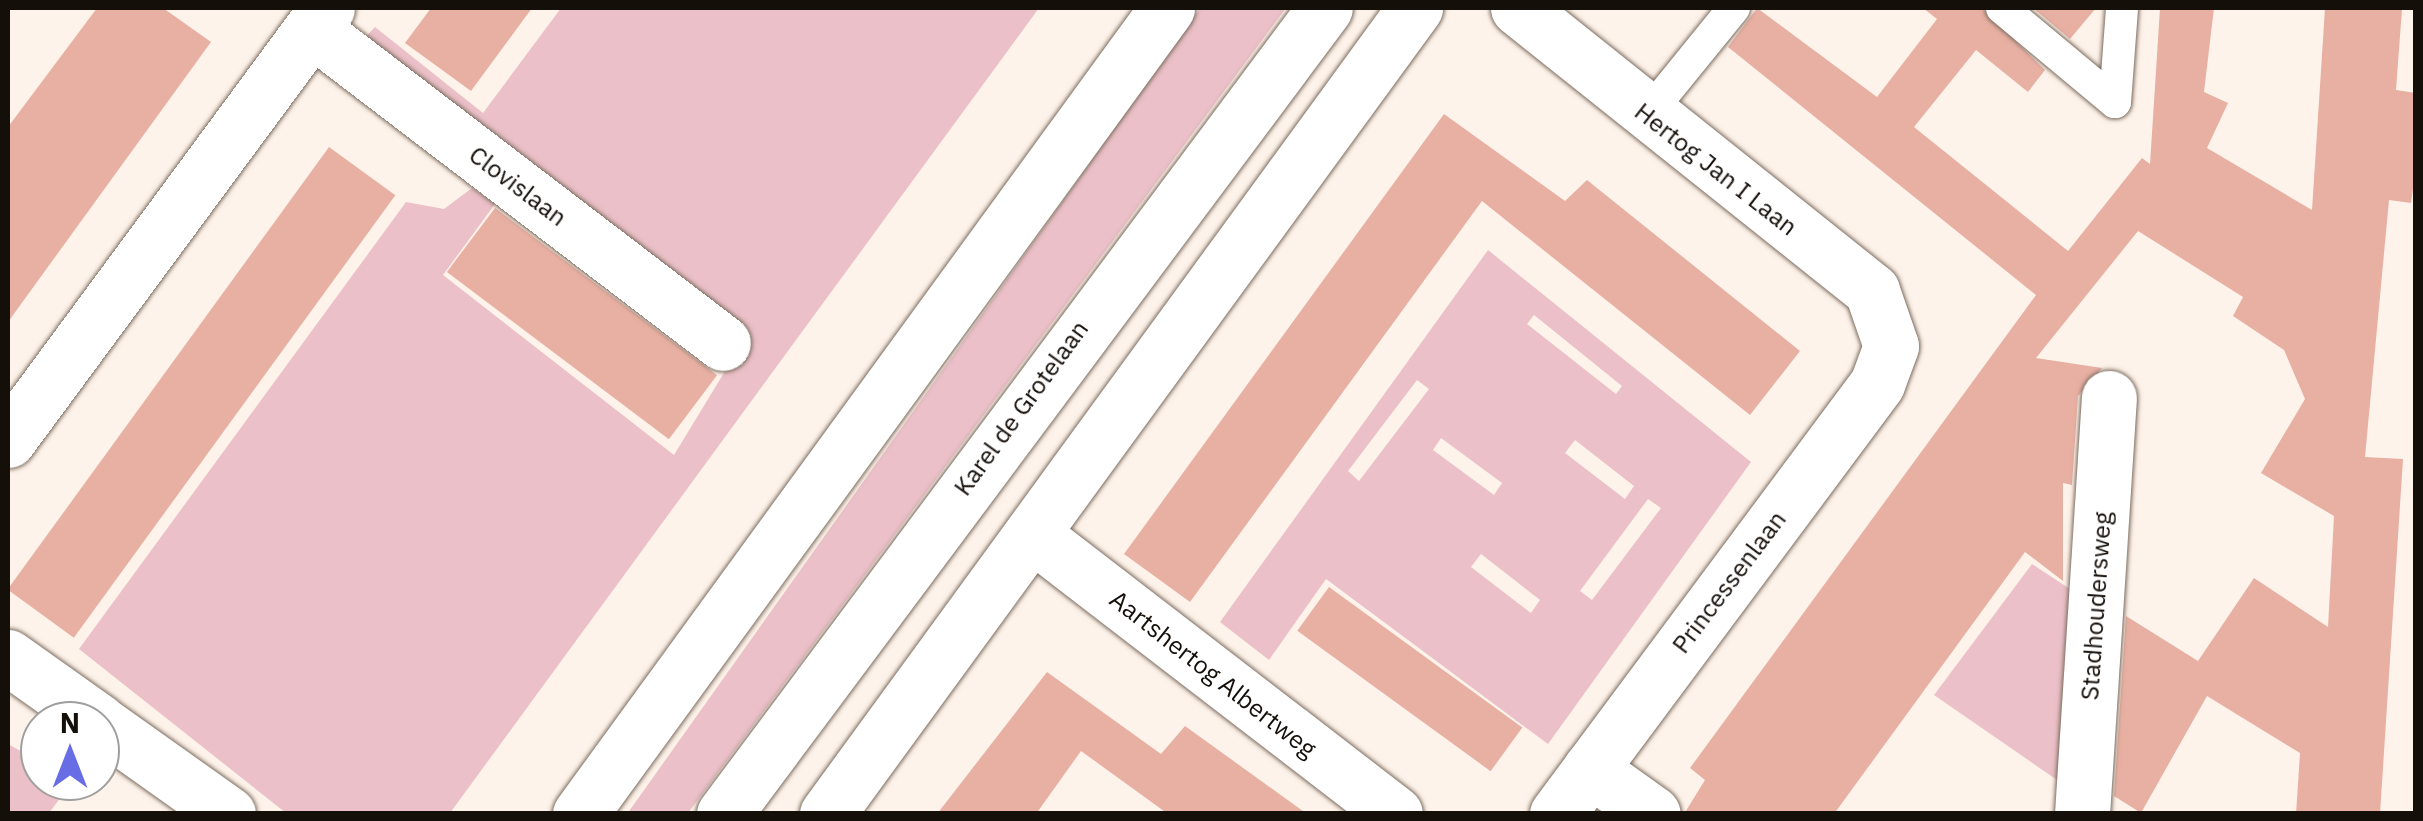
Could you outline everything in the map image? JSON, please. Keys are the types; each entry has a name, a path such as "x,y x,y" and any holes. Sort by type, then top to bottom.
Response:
{"street":[{"path":"580,814 1167,8"},
{"name":"Karel de Grotelaan","path":"724,814 1326,8"},
{"path":"827,814 1414,8"},
{"name":"Hertog Jan I Laan","path":"1518,8 1647,115 1872,291 1891,346"},
{"name":"Clovislaan","path":"14,417 314,16 724,343"},
{"name":"Princessenlaan","path":"1557,814 1877,384 1891,346"},
{"name":"Stadhoudersweg","path":"2082,814 2110,398"},
{"name":"Aartshertog Albertweg","path":"1032,534 1395,814"},
{"path":"8,657 70,701"},
{"path":"120,737 228,814"},
{"path":"1590,769 1653,814"}],"lane":[{"path":"1647,115 1734,8"},
{"path":"2002,8 2116,102 2122,8"}],"shaded area":[{"path":"561,8 1039,8 450,813 286,813 79,649 406,202 444,209 472,188 495,204 443,275 674,455 747,335 360,43 375,27 483,113"},
{"path":"1200,8 1286,8 688,813 627,814"},
{"path":"1488,250 1751,462 1548,744 1326,579 1269,660 1220,622","holes":["1534,315 1622,386 1616,394 1527,324","1417,380 1429,389 1359,481 1348,471","1441,438 1502,483 1494,495 1433,450","1575,440 1634,486 1625,499 1565,453","1648,499 1661,508 1592,600 1580,591","1481,554 1540,600 1531,613 1471,567"]},
{"path":"2032,564 2073,591 2060,782 1934,695"},
{"path":"8,744 20,751 20,801 58,801 49,813 8,813"}],"building":[{"path":"97,8 163,8 211,42 8,322 8,127"},
{"path":"431,8 532,8 471,91 405,43"},
{"path":"1757,8 1877,97 1937,19 1923,8 1982,8 2045,70 2028,92 1976,50 1914,127 2068,251 2142,158 2150,164 2160,8 2214,8 2204,92 2228,103 2207,148 2312,210 2325,8 2402,9 2396,90 2416,93 2416,167 2411,203 2389,200 2365,457 2403,459 2380,814 2296,814 2300,753 2207,696 2141,813 2114,796 2126,616 2198,661 2254,578 2328,627 2334,516 2261,473 2305,399 2284,350 2233,316 2243,297 2138,231 2036,358 2102,368 2078,396 2072,485 2063,483 2063,581 2025,552 1834,814 1684,814 1705,780 1690,768 2036,295 1728,47"},
{"path":"2033,8 2096,8 2070,39"},
{"path":"1444,114 1565,201 1587,180 1800,351 1750,415 1482,201 1190,602 1124,554"},
{"path":"329,147 395,195 74,638 8,589"},
{"path":"495,208 717,375 669,439 447,272"},
{"path":"1329,587 1522,727 1491,771 1297,631"},
{"path":"1047,672 1161,754 1185,726 1307,814 1168,814 1081,751 1036,814 937,814"}]}
